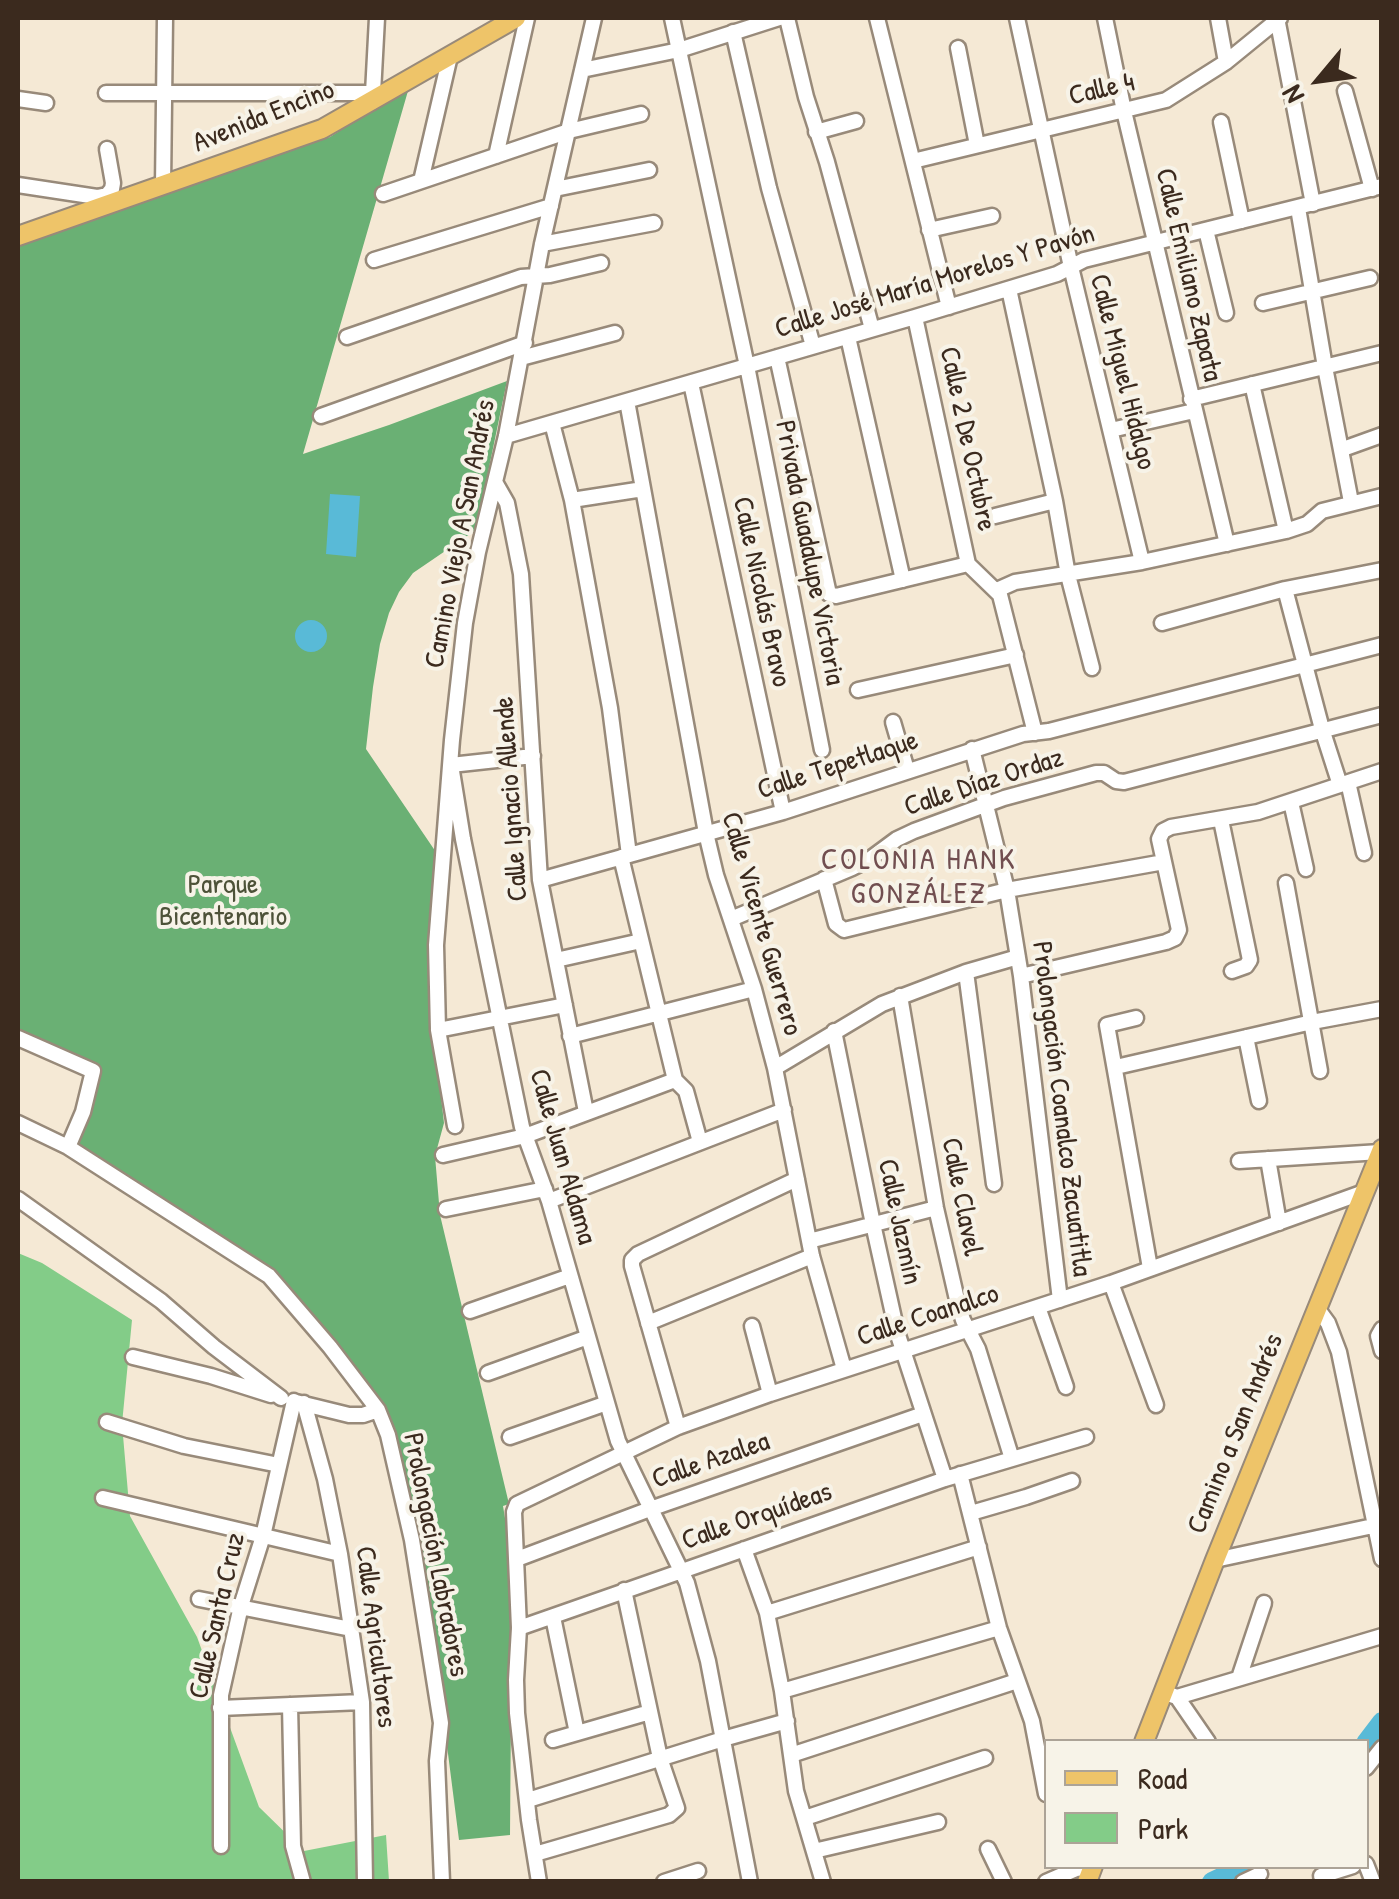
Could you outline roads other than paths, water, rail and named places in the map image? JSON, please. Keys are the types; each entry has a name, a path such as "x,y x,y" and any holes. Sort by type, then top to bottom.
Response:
{"main road":[{"name":"Avenida Encino","path":"18,236 107,200 162,186 322,130 509,19"},
{"name":"Camino a San Andrés","path":"1146,1739 1170,1694 1214,1560 1381,1150"}],"street":[{"path":"162,186 165,18"},
{"path":"106,92 372,97 377,18"},
{"path":"496,156 528,18"},
{"name":"Camino Viejo A San Andrés","path":"455,1126 438,1030 436,945 464,623 506,436 550,206 594,18"},
{"name":"Privada Guadalupe Victoria","path":"672,18 747,366 822,750"},
{"path":"582,70 679,50 733,32 748,22 779,18"},
{"path":"787,18 872,329"},
{"path":"878,18 949,307"},
{"name":"Calle Miguel Hidalgo","path":"1017,18 1071,267 1142,562"},
{"name":"Calle Emiliano Zapata","path":"1106,18 1124,112 1227,544"},
{"path":"1218,18 1226,62"},
{"path":"1278,18 1306,206 1312,292 1351,502"},
{"name":"Calle 4","path":"913,161 1166,100 1226,62 1278,18"},
{"path":"733,32 769,188 812,346"},
{"path":"958,48 977,145"},
{"path":"420,181 450,56"},
{"path":"1345,91 1377,188"},
{"path":"18,99 46,103"},
{"path":"383,194 568,131 641,114"},
{"path":"816,132 856,121"},
{"path":"1220,122 1242,221"},
{"path":"18,185 107,200 113,183 106,149"},
{"path":"554,189 649,170"},
{"name":"Calle José María Morelos Y Pavón","path":"506,436 915,318 1057,274 1084,260 1377,188"},
{"path":"374,260 550,206"},
{"path":"929,230 992,216"},
{"path":"542,244 654,223"},
{"path":"1206,230 1226,313"},
{"path":"347,337 522,278 600,263"},
{"path":"1263,303 1370,278"},
{"path":"1008,288 1068,575 1092,668"},
{"name":"Calle 2 De Octubre","path":"915,318 968,564 998,590"},
{"path":"321,416 523,351 615,332"},
{"path":"848,337 902,580"},
{"path":"1112,430 1252,384 1382,353"},
{"path":"777,357 829,594 836,596 968,564"},
{"name":"Calle Nicolás Bravo","path":"691,383 782,812"},
{"path":"1252,384 1286,531"},
{"name":"Calle Vicente Guerrero","path":"627,402 706,833 776,1068 811,1248 844,1369"},
{"path":"552,423 572,500 610,708 625,856 641,941 676,1080 686,1091 700,1142"},
{"path":"1342,449 1382,435"},
{"name":"Calle Ignacio Allende","path":"495,482 507,503 521,574 540,880 586,1112"},
{"path":"572,500 642,489"},
{"path":"1035,733 998,590 1014,582 1142,562 1286,531 1306,524 1318,513 1382,496"},
{"path":"996,516 1055,501"},
{"path":"1162,623 1285,589 1382,570"},
{"path":"1285,589 1322,729 1344,784 1364,854"},
{"name":"Calle Tepetlaque","path":"540,880 782,812 1022,734 1049,732 1382,645"},
{"path":"858,690 1016,655"},
{"name":"Calle Díaz Ordaz","path":"730,919 870,859 897,838 987,804 1096,773 1124,782 1382,714"},
{"path":"893,722 908,770"},
{"name":"Prolongación Coanalco Zacuatitla","path":"972,749 1008,890 1060,1300"},
{"path":"451,766 533,756"},
{"name":"Calle Juan Aldama","path":"451,766 525,1136 547,1195 623,1453 682,1570 698,1617 750,1882"},
{"path":"1020,976 1176,938 1179,930 1160,839 1163,831 1291,802 1382,771"},
{"path":"1291,802 1306,870"},
{"path":"1221,820 1250,960 1232,972"},
{"path":"824,879 836,924 844,930 1008,890 1164,862"},
{"path":"1286,883 1320,1070"},
{"path":"556,960 641,941"},
{"path":"776,1068 866,1011 966,972 1018,957"},
{"path":"966,972 994,1184"},
{"path":"570,1036 754,989"},
{"name":"Calle Clavel","path":"900,996 936,1208 958,1304 978,1349 1012,1459"},
{"path":"438,1030 565,1005"},
{"path":"1116,1067 1382,1009"},
{"path":"1136,1018 1107,1025 1150,1268"},
{"name":"Calle Jazmín","path":"834,1030 903,1349 924,1414 970,1512 999,1628 1032,1721 1044,1784"},
{"path":"1246,1037 1259,1101"},
{"path":"18,1038 92,1071 83,1112 68,1146"},
{"path":"442,1154 525,1136 676,1080"},
{"path":"446,1209 547,1195 784,1110"},
{"name":"Prolongación Labradores","path":"18,1122 68,1146 269,1276 330,1346 378,1410 388,1435 412,1540 441,1724 437,1761 442,1882"},
{"path":"1240,1160 1381,1150"},
{"path":"1268,1159 1280,1223"},
{"path":"678,1428 632,1260 797,1179"},
{"name":"Calle Coanalco","path":"517,1559 515,1507 520,1502 678,1428 903,1349 1111,1283 1364,1192"},
{"path":"18,1199 162,1301 214,1347 293,1401"},
{"path":"648,1323 811,1248 873,1224 936,1208"},
{"path":"470,1312 570,1276"},
{"path":"1111,1283 1156,1405"},
{"path":"1038,1307 1066,1387"},
{"path":"1316,1308 1339,1352 1382,1559"},
{"path":"752,1326 770,1394"},
{"path":"1382,1329 1378,1336 1382,1350"},
{"path":"488,1372 588,1337"},
{"path":"133,1357 354,1416 378,1410"},
{"name":"Calle Santa Cruz","path":"221,1846 220,1708 241,1606 263,1536 293,1401"},
{"name":"Calle Agricultores","path":"293,1401 325,1479 340,1554 362,1702 365,1874"},
{"path":"510,1437 607,1403"},
{"name":"Calle Azalea","path":"517,1559 924,1414"},
{"path":"107,1422 184,1446 279,1464"},
{"name":"Calle Orquídeas","path":"519,1628 952,1476 1086,1436"},
{"path":"970,1512 1072,1480"},
{"path":"104,1498 340,1554"},
{"path":"1214,1560 1373,1526"},
{"path":"767,1614 979,1547"},
{"path":"744,1549 767,1614 796,1791 823,1882"},
{"path":"517,1559 518,1713 539,1882"},
{"path":"535,1854 675,1811 624,1590"},
{"path":"199,1599 351,1630"},
{"path":"1240,1678 1264,1603"},
{"path":"553,1617 577,1733"},
{"path":"782,1691 999,1628"},
{"path":"1206,1739 1170,1694 1240,1678 1382,1636"},
{"path":"791,1755 1018,1681"},
{"path":"220,1708 362,1702"},
{"path":"290,1706 293,1846 303,1882"},
{"path":"552,1740 650,1712"},
{"path":"528,1800 786,1722"},
{"path":"805,1818 985,1758"},
{"path":"814,1852 938,1822"},
{"path":"988,1848 1004,1882"},
{"path":"1321,1876 1343,1869"},
{"path":"664,1882 698,1871"},
{"path":"1046,1882 1087,1871"},
{"path":"1243,1882 1259,1873"},
{"path":"350,1882 355,1874 365,1874"}],"water":[{"path":"330,494 360,496 356,557 326,554"},
{"path":"311,620 322,625 327,636 322,647 311,652 300,647 295,636 300,625"}],"waterway":[{"path":"1369,1739 1382,1722"},
{"path":"1212,1882 1240,1869"}],"district":[{"name":"COLONIA HANK GONZÁLEZ","path":"919,878"}],"park label":[{"name":"Parque Bicentenario","path":"223,902"}]}
